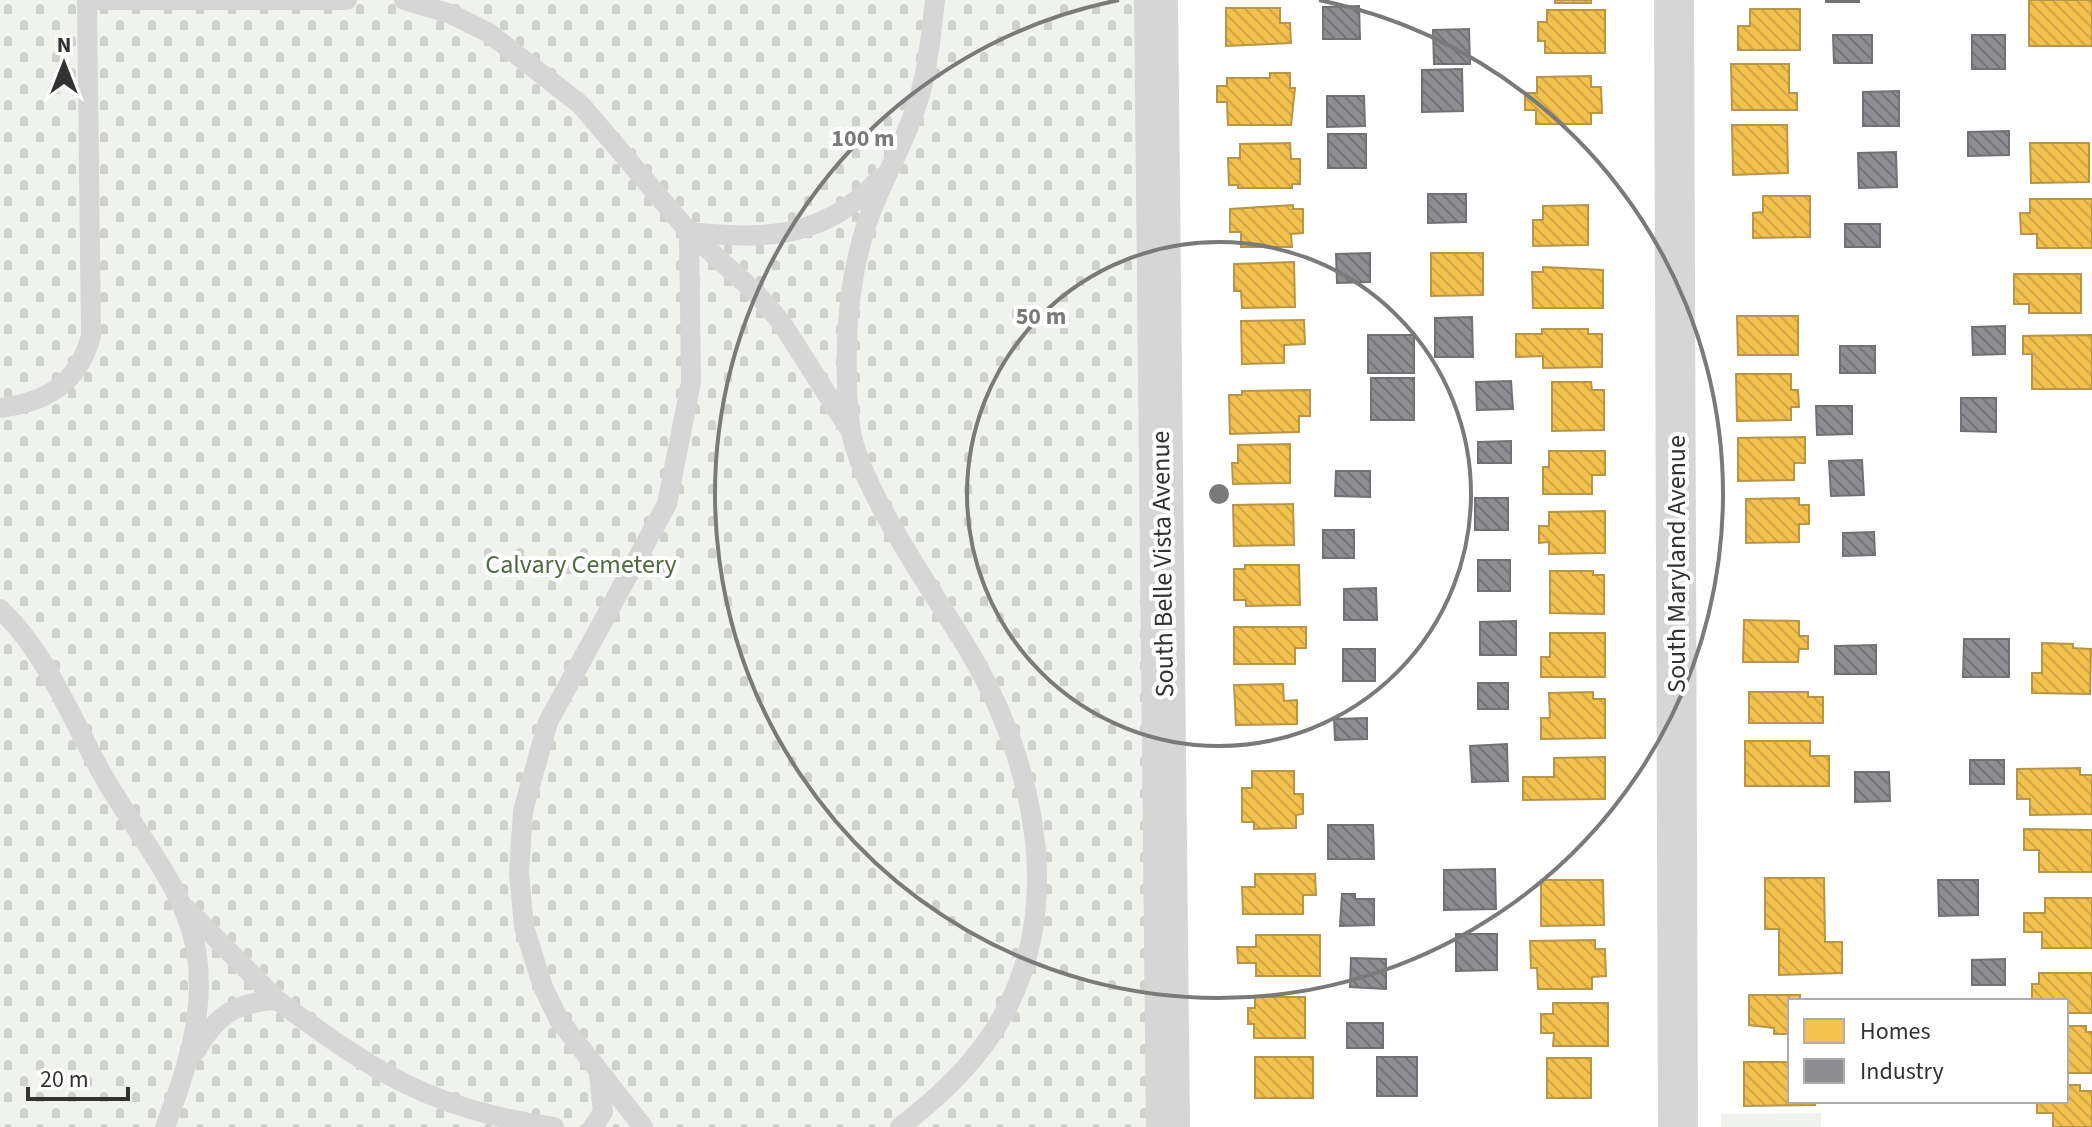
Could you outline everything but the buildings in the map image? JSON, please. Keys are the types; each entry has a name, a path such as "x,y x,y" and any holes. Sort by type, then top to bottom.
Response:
{"street":[{"name":"South Belle Vista Avenue","path":"1156,0 1168,1127"},
{"name":"South Maryland Avenue","path":"1674,0 1678,1127"}],"lane":[{"path":"0,408 45,394 72,379 86,356 91,336 87,0 347,0"},
{"path":"404,0 451,14 489,33 581,105 689,232 756,293 781,322 850,430 893,527 1002,710 1021,767 1036,850 1029,942 1007,1007 989,1038 960,1074 900,1127"},
{"path":"850,430 848,351 854,283 866,226 918,102 935,0"},
{"path":"689,232 736,237 805,229 843,213 887,170"},
{"path":"643,1127 559,1020 532,958 520,901 523,811 548,722 667,504 691,382 689,232"},
{"path":"0,609 34,650 108,785 180,902 277,1000 345,1050 427,1096 469,1112 554,1127"},
{"path":"180,902 197,958 198,1005 190,1061"},
{"path":"165,1127 190,1061 219,1016 234,1007 277,1000"},
{"path":"593,1127 603,1104 598,1071"}],"green space":[{"name":"Calvary Cemetery","path":"0,0 1156,0 1168,1127 0,1127"},
{"path":"1821,1113 1821,1127 1721,1127 1721,1114"}]}
